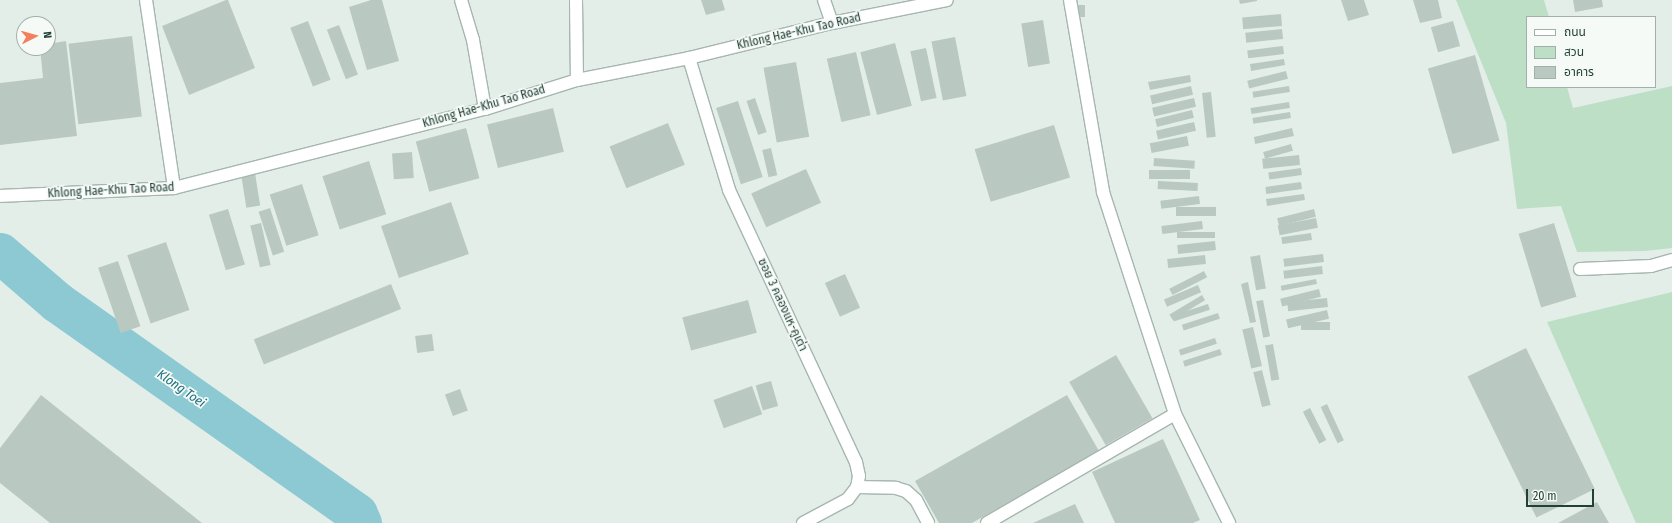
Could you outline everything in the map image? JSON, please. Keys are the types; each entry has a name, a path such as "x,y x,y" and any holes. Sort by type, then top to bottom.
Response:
{"street":[{"path":"146,0 174,188"},
{"path":"462,0 473,40 485,109"},
{"path":"576,0 577,80"},
{"path":"824,0 832,23"},
{"name":"Khlong Hae-Khu Tao Road","path":"0,196 174,188 485,109 577,80 690,58 832,23 947,0"},
{"path":"1070,0 1103,192 1175,414 1229,523"},
{"name":"ซอย 3 คลองแห-คูเต่า","path":"690,58 728,190 856,462 859,476 857,487"},
{"path":"1580,269 1651,266 1672,260"},
{"path":"987,523 1175,414"},
{"path":"802,523 848,499 857,487 896,488 906,491 916,500 928,523"}],"green space":[{"path":"1456,0 1544,0 1549,16 1526,16 1526,88 1567,88 1573,108 1672,86 1672,248 1645,251 1577,252 1561,206 1517,209 1506,123"},
{"path":"1672,292 1672,523 1636,523 1547,322"}],"building":[{"path":"228,0 255,68 189,95 162,26"},
{"path":"371,0 382,0 399,61 367,70 349,7"},
{"path":"701,0 722,0 725,10 706,15"},
{"path":"1239,0 1257,0 1257,1 1240,4"},
{"path":"1341,0 1364,0 1369,15 1348,21"},
{"path":"1413,0 1438,0 1442,18 1420,23"},
{"path":"1573,0 1602,0 1603,7 1575,12"},
{"path":"1077,5 1085,5 1085,17 1077,17"},
{"path":"1281,14 1282,26 1243,29 1242,17"},
{"path":"1043,20 1050,63 1028,67 1021,23"},
{"path":"308,21 331,80 313,87 290,28"},
{"path":"1453,21 1460,46 1438,52 1431,27"},
{"path":"339,25 358,74 346,79 327,30"},
{"path":"1282,29 1283,39 1246,43 1245,33"},
{"path":"132,36 142,116 78,124 68,44"},
{"path":"955,37 966,96 943,100 931,42"},
{"path":"66,41 77,136 0,145 0,83 43,78 41,56 56,56 56,43"},
{"path":"895,43 912,106 877,115 860,52"},
{"path":"1283,46 1284,54 1248,58 1247,50"},
{"path":"926,48 937,98 921,101 910,51"},
{"path":"856,52 871,115 841,122 827,59"},
{"path":"1475,55 1500,141 1452,154 1428,69"},
{"path":"1284,59 1285,65 1251,71 1250,64"},
{"path":"796,62 809,137 777,143 764,68"},
{"path":"1286,71 1288,79 1249,88 1247,81"},
{"path":"1190,75 1191,82 1150,90 1148,82"},
{"path":"1191,86 1193,95 1152,104 1150,95"},
{"path":"1289,86 1290,92 1253,98 1252,92"},
{"path":"1211,92 1216,137 1207,138 1202,93"},
{"path":"755,98 767,132 758,135 746,101"},
{"path":"1194,98 1196,107 1154,116 1152,108"},
{"path":"738,101 763,177 741,184 716,108"},
{"path":"1289,102 1290,108 1251,114 1250,108"},
{"path":"553,108 564,152 498,168 487,124"},
{"path":"1192,110 1194,118 1157,127 1155,119"},
{"path":"1290,112 1291,118 1253,124 1252,118"},
{"path":"1194,122 1196,131 1158,140 1156,131"},
{"path":"668,123 685,165 626,188 610,147"},
{"path":"1054,125 1070,178 991,202 975,149"},
{"path":"466,128 479,178 429,192 416,141"},
{"path":"1292,128 1294,136 1255,144 1254,137"},
{"path":"1187,136 1189,146 1152,153 1150,143"},
{"path":"1291,144 1293,151 1265,159 1263,152"},
{"path":"771,148 777,175 769,177 762,150"},
{"path":"412,152 414,178 394,179 392,153"},
{"path":"1299,155 1300,165 1263,169 1262,159"},
{"path":"1154,158 1195,161 1194,169 1153,166"},
{"path":"369,161 386,214 340,229 322,176"},
{"path":"1301,168 1302,175 1269,180 1268,173"},
{"path":"806,169 821,203 766,227 751,193"},
{"path":"1149,170 1190,170 1190,179 1149,179"},
{"path":"255,173 260,206 246,208 241,175"},
{"path":"1158,181 1198,183 1198,191 1158,189"},
{"path":"1301,182 1302,189 1266,194 1265,187"},
{"path":"302,184 319,235 286,246 270,195"},
{"path":"1304,194 1305,200 1267,206 1266,199"},
{"path":"1199,196 1200,204 1161,209 1160,201"},
{"path":"451,202 469,254 399,278 381,226"},
{"path":"1176,207 1216,207 1216,216 1176,216"},
{"path":"270,208 284,252 273,255 259,212"},
{"path":"228,209 245,264 226,270 209,215"},
{"path":"1314,209 1316,217 1279,226 1277,218"},
{"path":"1316,218 1318,228 1280,235 1278,225"},
{"path":"1202,221 1203,229 1162,234 1161,226"},
{"path":"261,223 271,265 260,267 250,225"},
{"path":"1554,223 1577,297 1541,307 1519,234"},
{"path":"1177,232 1215,232 1215,238 1177,238"},
{"path":"1311,233 1312,240 1282,244 1281,237"},
{"path":"1215,241 1216,250 1178,254 1177,245"},
{"path":"166,242 189,310 151,323 127,255"},
{"path":"1323,254 1324,262 1284,267 1283,259"},
{"path":"1205,255 1206,264 1168,268 1167,259"},
{"path":"1260,255 1266,288 1256,290 1250,257"},
{"path":"118,261 140,326 121,333 98,268"},
{"path":"1322,266 1323,274 1284,279 1283,271"},
{"path":"1204,271 1207,277 1172,295 1169,289"},
{"path":"845,274 860,308 840,317 825,283"},
{"path":"1316,279 1317,284 1282,291 1281,286"},
{"path":"1248,282 1256,322 1250,323 1241,284"},
{"path":"391,284 401,309 264,364 254,339"},
{"path":"1198,285 1201,292 1167,307 1164,299"},
{"path":"1319,289 1321,297 1282,306 1280,299"},
{"path":"1202,295 1205,300 1173,320 1169,315"},
{"path":"1327,298 1328,307 1288,311 1287,302"},
{"path":"748,300 757,333 691,350 682,318"},
{"path":"1263,300 1270,336 1263,338 1256,301"},
{"path":"1208,304 1210,310 1174,321 1172,316"},
{"path":"1327,310 1329,319 1288,328 1286,319"},
{"path":"1218,313 1220,319 1184,330 1182,325"},
{"path":"1301,322 1330,322 1330,330 1301,330"},
{"path":"1253,327 1262,366 1251,368 1242,329"},
{"path":"432,334 434,351 417,353 415,336"},
{"path":"1215,338 1217,344 1181,355 1179,350"},
{"path":"1273,344 1279,379 1271,381 1265,345"},
{"path":"1526,348 1595,489 1536,518 1468,376"},
{"path":"1220,349 1222,355 1185,367 1183,361"},
{"path":"1116,355 1152,418 1106,445 1069,382"},
{"path":"1262,370 1271,405 1262,407 1253,372"},
{"path":"771,381 778,406 763,410 756,385"},
{"path":"752,386 762,414 724,428 713,400"},
{"path":"460,389 468,411 453,416 445,394"},
{"path":"41,395 202,523 50,523 0,483 0,448"},
{"path":"1067,395 1099,451 972,523 939,523 915,481"},
{"path":"1327,404 1344,440 1338,443 1321,407"},
{"path":"1310,408 1326,440 1319,444 1303,412"},
{"path":"1163,439 1200,520 1193,523 1115,523 1092,472"},
{"path":"1597,502 1609,523 1558,523"},
{"path":"1075,504 1084,523 1033,523"}],"waterway":[{"name":"Klong Toei","path":"0,253 57,302 357,514 361,523"}]}
